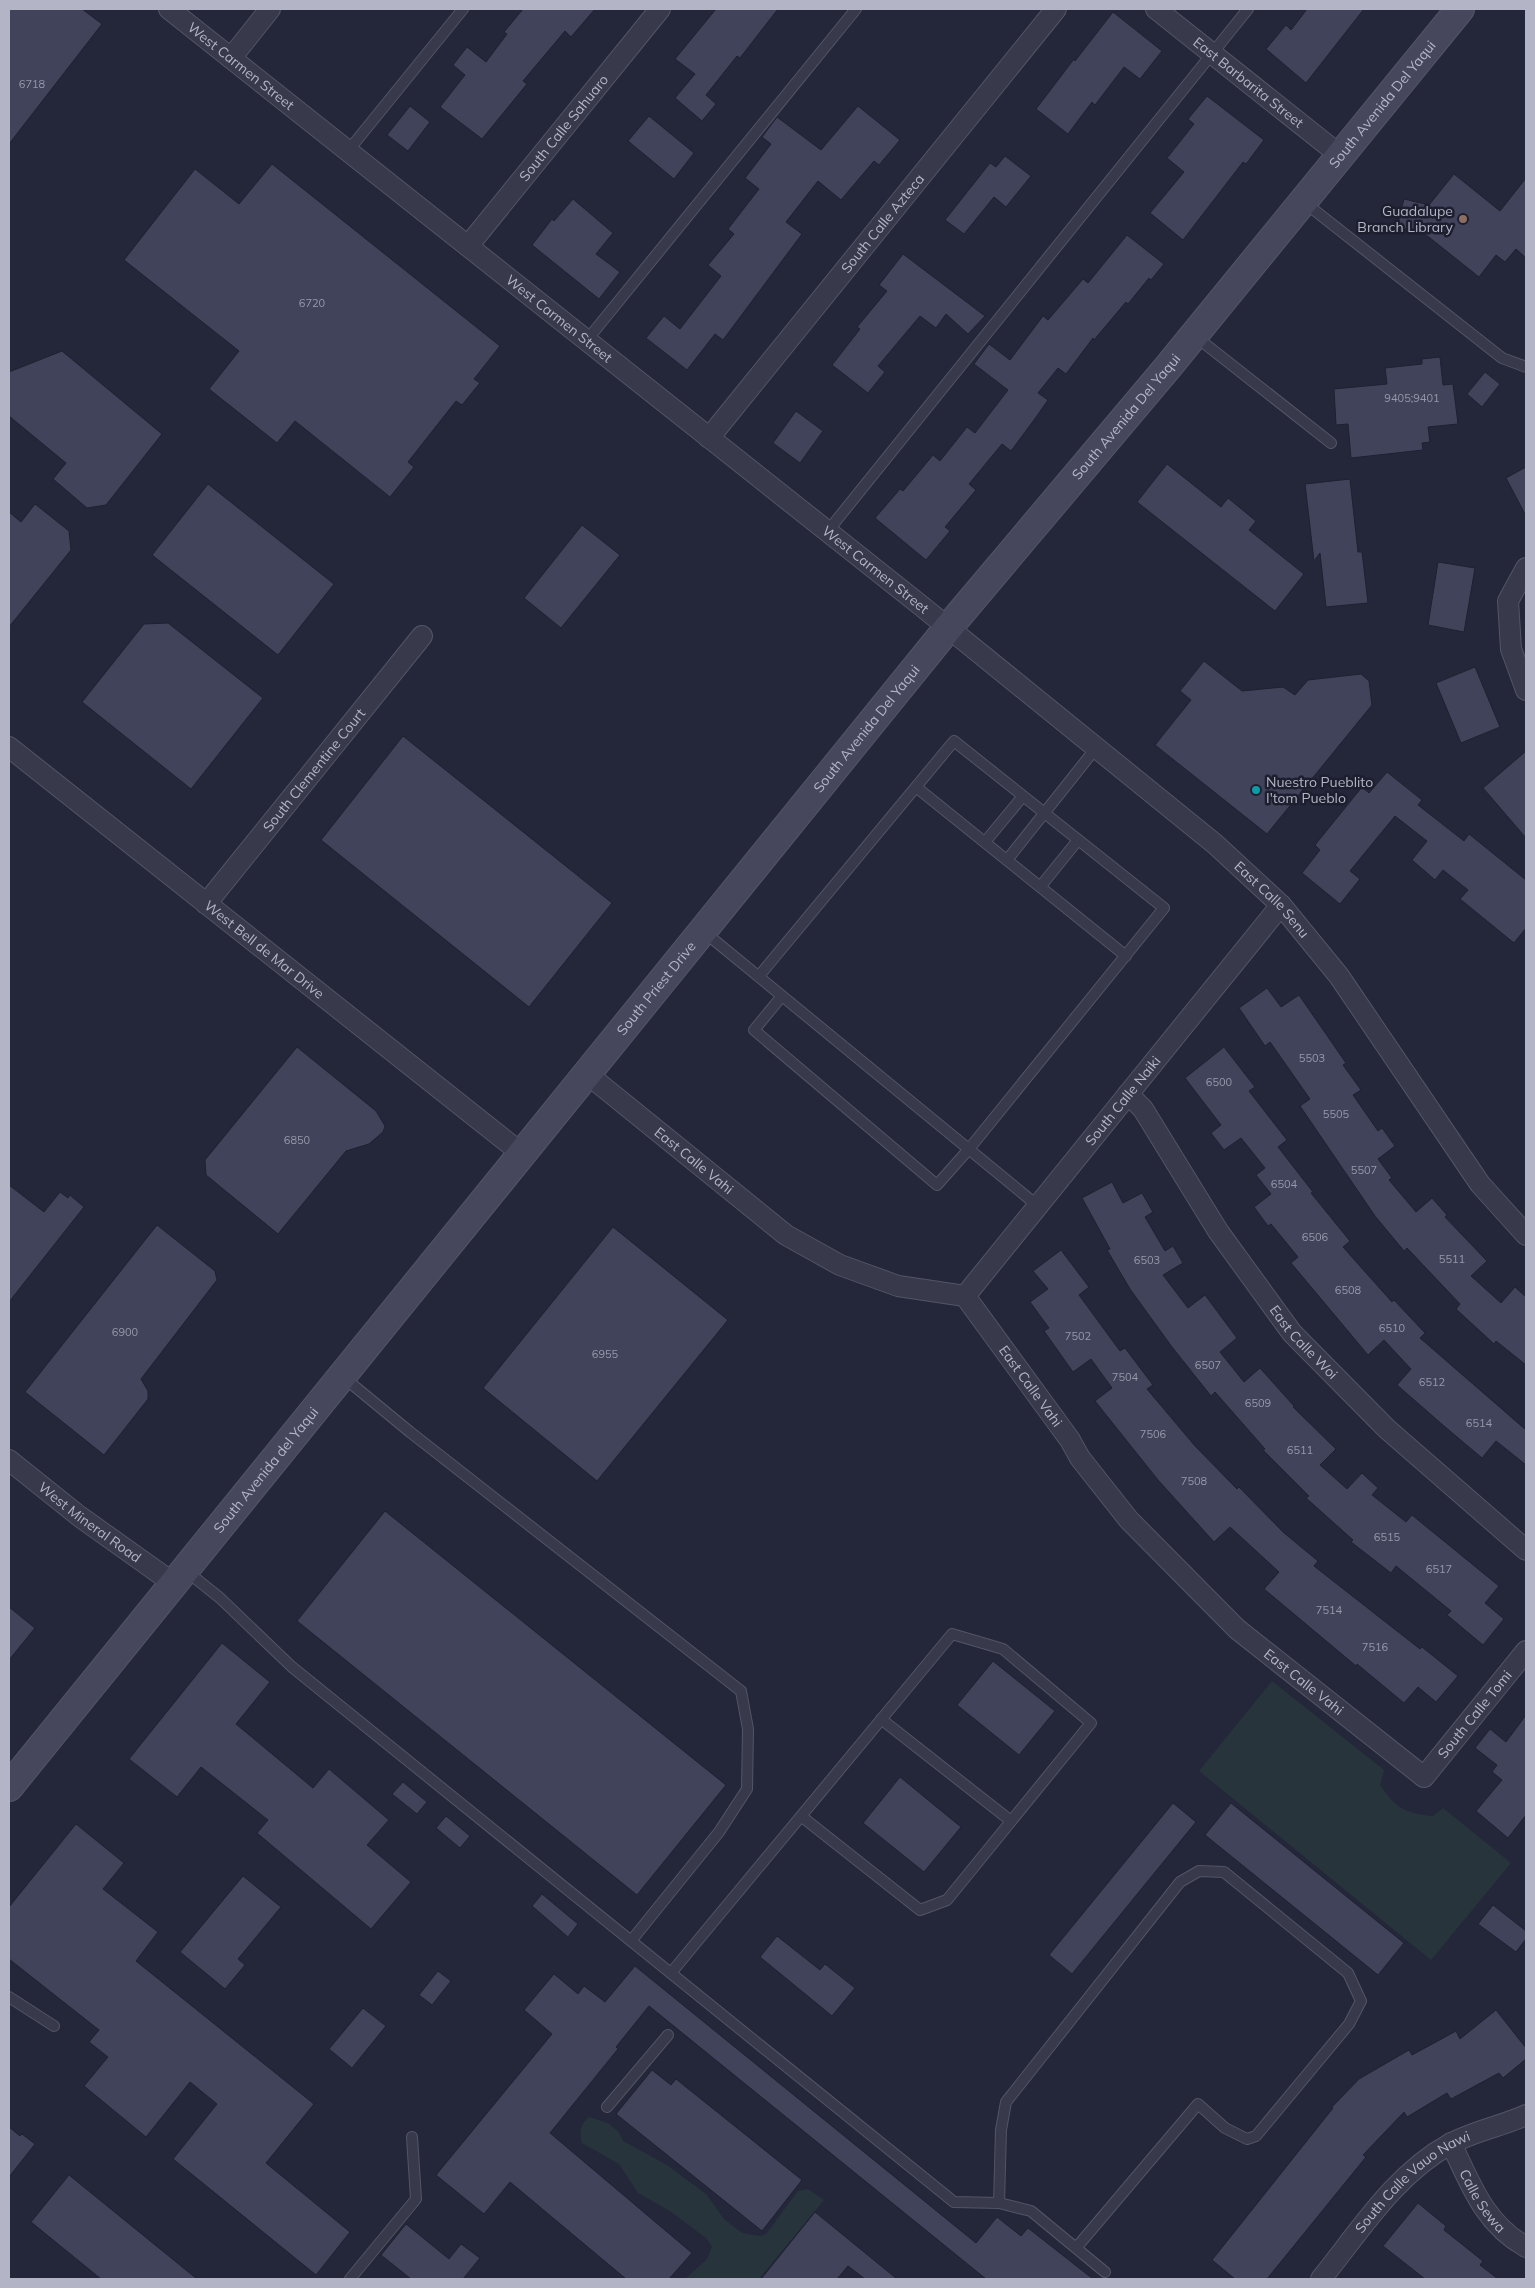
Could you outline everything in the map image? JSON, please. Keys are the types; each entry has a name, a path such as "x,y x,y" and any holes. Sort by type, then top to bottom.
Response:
{"street":[{"name":"West Carmen Street","path":"169,9 948,628"},
{"path":"231,58 270,9"},
{"name":"South Calle Sahuaro","path":"468,246 660,9"},
{"name":"South Calle Azteca","path":"709,438 1056,9"},
{"name":"East Barbarita Street","path":"1156,9 1340,156"},
{"name":"South Avenida Del Yaqui","path":"790,822 948,628 1195,335 1460,9"},
{"path":"1526,568 1508,601 1512,649 1526,690"},
{"name":"East Calle Senu","path":"948,628 1215,844 1281,905 1339,976 1480,1184 1526,1235"},
{"name":"South Clementine Court","path":"206,904 422,636"},
{"name":"West Bell de Mar Drive","path":"9,747 521,1153"},
{"name":"South Priest Drive","path":"521,1153 790,822"},
{"name":"South Calle Naiki","path":"964,1296 1281,905"},
{"name":"East Calle Vahi","path":"586,1073 786,1235 840,1265 898,1286 964,1296 1070,1440 1080,1458 1130,1520 1182,1575 1237,1630 1424,1777"},
{"name":"East Calle Woi","path":"1128,1094 1143,1108 1218,1231 1292,1334 1387,1429 1526,1550"},
{"name":"South Avenida del Yaqui","path":"9,1787 521,1153"},
{"name":"West Mineral Road","path":"9,1460 79,1516 179,1576"},
{"name":"South Calle Tomi","path":"1424,1777 1526,1651"},
{"name":"South Calle Vauo Nawi","path":"1321,2279 1399,2183 1424,2161 1451,2143 1526,2115"},
{"name":"Calle Sewa","path":"1451,2143 1483,2208 1508,2237 1526,2247"}],"lane":[{"path":"348,151 463,9"},
{"path":"587,340 856,9"},
{"path":"827,532 1248,9"},
{"path":"1304,201 1502,358 1526,367"},
{"path":"1195,335 1331,443"},
{"path":"759,976 954,741 1164,908 969,1149 937,1185 754,1030 782,996"},
{"path":"1007,860 1096,748"},
{"path":"916,786 1126,956"},
{"path":"985,842 1023,796"},
{"path":"1040,886 1078,840"},
{"path":"702,930 1038,1206"},
{"path":"342,1376 410,1432 741,1691 748,1729 747,1789 719,1832 631,1941"},
{"path":"179,1576 220,1598 292,1667 954,2202 999,2203 1031,2211 1105,2272"},
{"path":"671,1973 801,1816 882,1719 952,1634 1002,1649 1091,1723 947,1900 920,1910 801,1816"},
{"path":"882,1719 1011,1821"},
{"path":"999,2203 1001,2130 1006,2102 1180,1882 1199,1872 1224,1872 1348,1973 1361,2001 1349,2024 1256,2136 1247,2139 1225,2128 1198,2104 1076,2248"},
{"path":"9,1997 54,2026"},
{"path":"606,2107 668,2035"},
{"path":"350,2279 416,2199 412,2137"}],"shaded area":[{"path":"1272,1681 1384,1770 1380,1785 1396,1804 1408,1811 1433,1816 1443,1808 1511,1863 1431,1960 1199,1771"},
{"path":"589,2117 608,2123 619,2132 623,2141 667,2165 706,2194 725,2220 742,2233 760,2236 766,2234 798,2191 808,2189 824,2200 759,2279 685,2279 707,2259 712,2247 707,2239 670,2211 638,2193 619,2164 582,2143 581,2128"}],"building":[{"path":"9,9 82,9 102,24 9,144"},
{"path":"523,9 595,9 571,37 565,31 523,81 527,84 482,139 440,107 465,75 453,65 467,47 486,62 507,34 504,32"},
{"path":"716,9 778,9 740,58 737,56 706,95 716,104 702,121 675,98 695,74 675,59"},
{"path":"1307,9 1364,9 1306,83 1266,49 1286,25 1291,30"},
{"path":"1113,12 1162,51 1140,79 1124,67 1095,105 1092,102 1068,134 1036,109"},
{"path":"1207,96 1264,140 1246,164 1243,162 1183,240 1150,213 1184,172 1167,158 1194,124 1188,119"},
{"path":"410,106 430,122 408,151 387,135"},
{"path":"858,106 900,140 879,165 874,161 841,200 818,181 786,222 802,234 723,340 715,334 687,370 646,338 664,316 680,329 721,276 708,265 734,234 728,229 759,189 745,178 771,144 762,137 777,117 821,150"},
{"path":"649,116 694,153 674,179 628,141"},
{"path":"1005,156 1031,176 1006,207 994,197 964,234 945,220 990,163 996,167"},
{"path":"272,164 500,346 474,379 480,383 462,405 456,401 408,462 414,467 390,497 295,421 277,443 209,389 239,351 124,260 195,169 239,204"},
{"name":"Guadalupe Branch Library","path":"1454,174 1500,211 1526,178 1526,258 1516,249 1505,262 1496,255 1479,277 1425,234 1397,227 1404,199 1429,205"},
{"path":"573,199 613,233 596,254 620,272 599,299 532,245 552,219 554,221"},
{"path":"1127,235 1164,264 1151,280 1149,278 1128,304 1126,302 1094,340 1093,338 1066,374 1058,368 1038,393 1048,400 1011,451 1002,444 969,484 976,490 945,527 950,531 926,560 875,518 900,489 903,491 933,455 940,461 967,427 975,433 1008,390 974,364 989,344 1010,360 1043,316 1048,320 1083,279 1088,283"},
{"path":"903,254 985,316 968,334 946,314 936,328 920,316 878,366 885,372 868,393 832,365 860,329 857,327 887,291 879,285"},
{"path":"62,351 162,434 106,505 87,508 53,479 66,463 9,416 9,372"},
{"path":"1440,357 1443,385 1453,384 1458,424 1428,427 1430,442 1422,443 1423,450 1351,458 1348,424 1336,425 1334,389 1387,384 1385,368 1422,364 1422,359"},
{"path":"1485,372 1500,384 1482,407 1467,394"},
{"path":"796,411 823,431 800,463 773,443"},
{"path":"1167,464 1221,507 1228,498 1256,521 1249,530 1304,574 1275,611 1137,502"},
{"path":"1526,467 1526,516 1506,478"},
{"path":"1350,479 1358,552 1362,552 1368,603 1326,607 1320,553 1314,561 1305,484"},
{"path":"208,484 334,584 278,655 152,555"},
{"path":"35,504 69,531 71,550 9,627 9,512 21,522"},
{"path":"582,525 620,555 561,628 524,598"},
{"path":"1438,562 1475,568 1464,632 1428,625"},
{"path":"168,623 263,698 191,789 82,702 144,624"},
{"name":"Nuestro Pueblito I'tom Pueblo","path":"1204,661 1242,691 1283,687 1295,695 1308,680 1361,674 1369,681 1372,705 1267,834 1155,745 1191,700 1180,691"},
{"path":"1475,667 1500,727 1461,743 1436,683"},
{"path":"403,736 612,903 529,1007 321,840"},
{"path":"1526,751 1526,838 1483,788"},
{"path":"1387,772 1422,800 1418,805 1464,841 1469,834 1526,880 1526,928 1514,943 1460,899 1468,890 1443,870 1435,880 1412,860 1427,841 1395,816 1350,871 1360,879 1340,904 1302,873 1320,850 1315,845 1362,787 1369,793"},
{"path":"1267,988 1281,1007 1299,995 1346,1063 1343,1065 1361,1090 1353,1095 1378,1131 1382,1128 1395,1146 1378,1159 1392,1178 1389,1180 1416,1212 1432,1198 1447,1215 1445,1217 1487,1261 1471,1276 1501,1303 1515,1287 1526,1297 1526,1365 1496,1341 1494,1344 1456,1309 1460,1304 1407,1248 1404,1251 1375,1216 1300,1106 1310,1099 1270,1042 1265,1046 1239,1008"},
{"path":"297,1047 376,1111 385,1126 383,1132 369,1144 346,1151 278,1234 206,1175 205,1160"},
{"path":"1224,1047 1255,1087 1249,1091 1287,1140 1278,1147 1313,1192 1311,1193 1350,1241 1343,1247 1392,1302 1394,1300 1425,1333 1420,1338 1526,1430 1526,1465 1496,1441 1482,1458 1444,1426 1397,1385 1411,1369 1384,1340 1368,1355 1291,1263 1298,1257 1271,1224 1268,1226 1254,1207 1271,1194 1256,1175 1265,1168 1241,1138 1224,1150 1211,1133 1221,1125 1185,1078"},
{"path":"1112,1182 1123,1203 1142,1193 1153,1212 1145,1217 1165,1251 1173,1246 1183,1263 1163,1275 1188,1308 1205,1295 1237,1338 1220,1352 1244,1382 1260,1368 1293,1407 1336,1449 1320,1465 1347,1489 1362,1473 1378,1488 1372,1495 1406,1522 1412,1515 1499,1586 1485,1603 1504,1619 1483,1645 1447,1615 1451,1611 1396,1566 1391,1573 1351,1542 1353,1540 1306,1498 1309,1496 1263,1450 1265,1449 1215,1392 1211,1396 1172,1347 1130,1289 1107,1250 1110,1249 1082,1198"},
{"path":"9,1185 44,1212 60,1192 68,1198 70,1195 84,1207 9,1302"},
{"path":"157,1225 215,1271 217,1280 141,1379 148,1391 148,1399 104,1455 25,1392"},
{"path":"613,1227 728,1320 597,1481 483,1388"},
{"path":"1061,1250 1089,1287 1079,1295 1120,1351 1125,1348 1153,1385 1147,1389 1195,1446 1237,1489 1239,1487 1283,1532 1318,1561 1314,1566 1420,1649 1422,1647 1458,1676 1436,1702 1418,1687 1404,1703 1357,1664 1356,1666 1264,1589 1279,1572 1230,1527 1214,1542 1158,1480 1095,1401 1112,1388 1091,1359 1073,1372 1044,1331 1049,1328 1030,1302 1048,1289 1033,1271"},
{"path":"385,1511 726,1785 637,1895 297,1621"},
{"path":"9,1607 35,1628 9,1660"},
{"path":"222,1643 270,1682 236,1724 313,1788 329,1769 389,1820 367,1845 411,1882 371,1929 257,1833 268,1820 201,1767 177,1797 129,1759"},
{"path":"993,1661 1055,1711 1019,1755 957,1705"},
{"path":"1526,1715 1526,1815 1508,1838 1476,1811 1502,1780 1492,1772 1497,1765 1475,1748 1490,1729 1506,1742"},
{"path":"900,1777 961,1827 924,1872 863,1823"},
{"path":"403,1782 427,1802 417,1814 392,1794"},
{"path":"1173,1803 1196,1822 1072,1974 1049,1955"},
{"path":"1231,1803 1404,1943 1378,1975 1205,1835"},
{"path":"446,1816 470,1836 460,1848 436,1828"},
{"path":"76,1824 124,1863 103,1889 158,1932 136,1961 314,2104 266,2163 350,2232 316,2275 173,2159 217,2104 190,2082 146,2137 84,2086 108,2057 89,2042 99,2030 9,1959 9,1907"},
{"path":"243,1876 281,1907 238,1959 245,1965 225,1989 180,1952"},
{"path":"542,1894 578,1924 568,1937 532,1906"},
{"path":"1493,1905 1526,1931 1526,1939 1516,1952 1478,1924"},
{"path":"777,1936 820,1970 825,1964 855,1988 832,2016 760,1957"},
{"path":"635,1966 976,2243 997,2217 1021,2236 1028,2228 1093,2279 986,2279 649,2006 616,2047 618,2049 550,2133 692,2253 669,2279 626,2279 510,2182 484,2214 436,2175 552,2034 524,2010 554,1974 578,1994 584,1986 605,2002"},
{"path":"438,1971 451,1981 432,2005 419,1995"},
{"path":"363,2008 386,2026 352,2068 329,2049"},
{"path":"1496,2010 1526,2048 1526,2059 1503,2078 1499,2073 1451,2099 1447,2093 1407,2117 1404,2112 1363,2155 1366,2157 1267,2279 1235,2279 1212,2260 1332,2107 1359,2079 1409,2050 1412,2055 1456,2031 1460,2039"},
{"path":"652,2070 671,2085 676,2079 802,2180 762,2231 616,2114"},
{"path":"9,2127 20,2136 22,2134 35,2144 9,2177"},
{"path":"69,2175 197,2279 101,2279 31,2222"},
{"path":"1418,2203 1446,2226 1444,2230 1483,2261 1480,2265 1498,2279 1425,2279 1383,2246"},
{"path":"815,2212 897,2279 865,2279 848,2266 837,2279 761,2279"},
{"path":"406,2224 449,2259 461,2244 480,2258 463,2279 411,2279 381,2255"}],"place":[{"name":"Guadalupe Branch Library","path":"1463,219"},
{"name":"Nuestro Pueblito I'tom Pueblo","path":"1256,790"}]}
